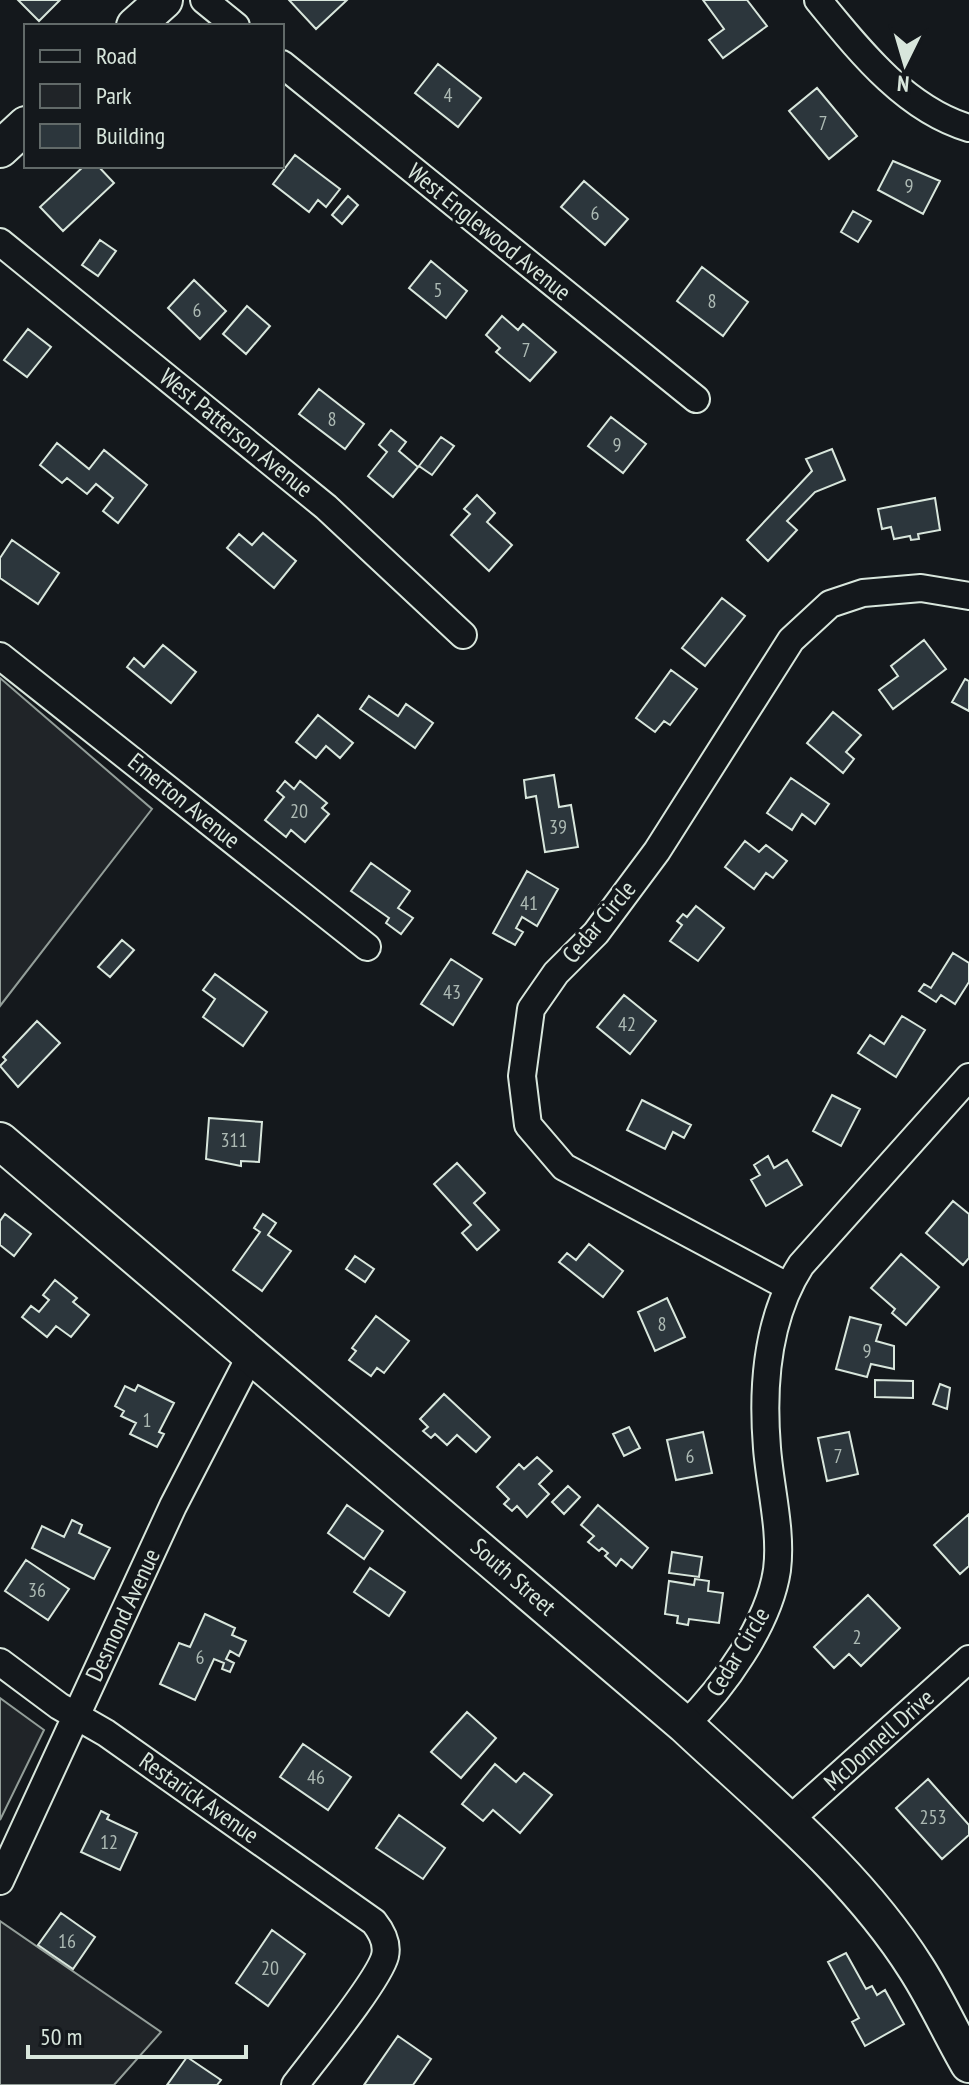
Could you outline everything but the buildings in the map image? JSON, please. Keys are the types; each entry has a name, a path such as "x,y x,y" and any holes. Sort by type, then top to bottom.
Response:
{"main road":[{"path":"137,24 164,0"},
{"path":"0,149 24,127"},
{"name":"South Street","path":"0,1141 685,1725 788,1821 866,1901 916,1967 969,2064"}],"street":[{"path":"204,0 234,24"},
{"path":"818,0 880,71 934,114 969,128"},
{"name":"West Englewood Avenue","path":"284,66 696,399"},
{"name":"West Patterson Avenue","path":"0,242 326,507 463,635"},
{"name":"Cedar Circle","path":"787,1286 564,1167 528,1125 522,1076 531,1009 556,973 596,933 657,851 791,640 830,604 863,593 921,588 969,596"},
{"name":"Emerton Avenue","path":"0,656 367,947"},
{"name":"Cedar Circle","path":"685,1725 716,1694 767,1606 777,1569 767,1447 767,1364 787,1286 801,1265 969,1077"},
{"name":"Desmond Avenue","path":"0,1881 173,1506 252,1353"},
{"name":"McDonnell Drive","path":"788,1821 969,1659"},
{"name":"Restarick Avenue","path":"0,1662 374,1922 386,1946 379,1970 295,2085"}],"green space":[{"path":"0,678 152,809 0,1006"},
{"path":"0,1698 44,1730 0,1820"},
{"path":"0,1921 161,2032 114,2085 0,2085"}]}
